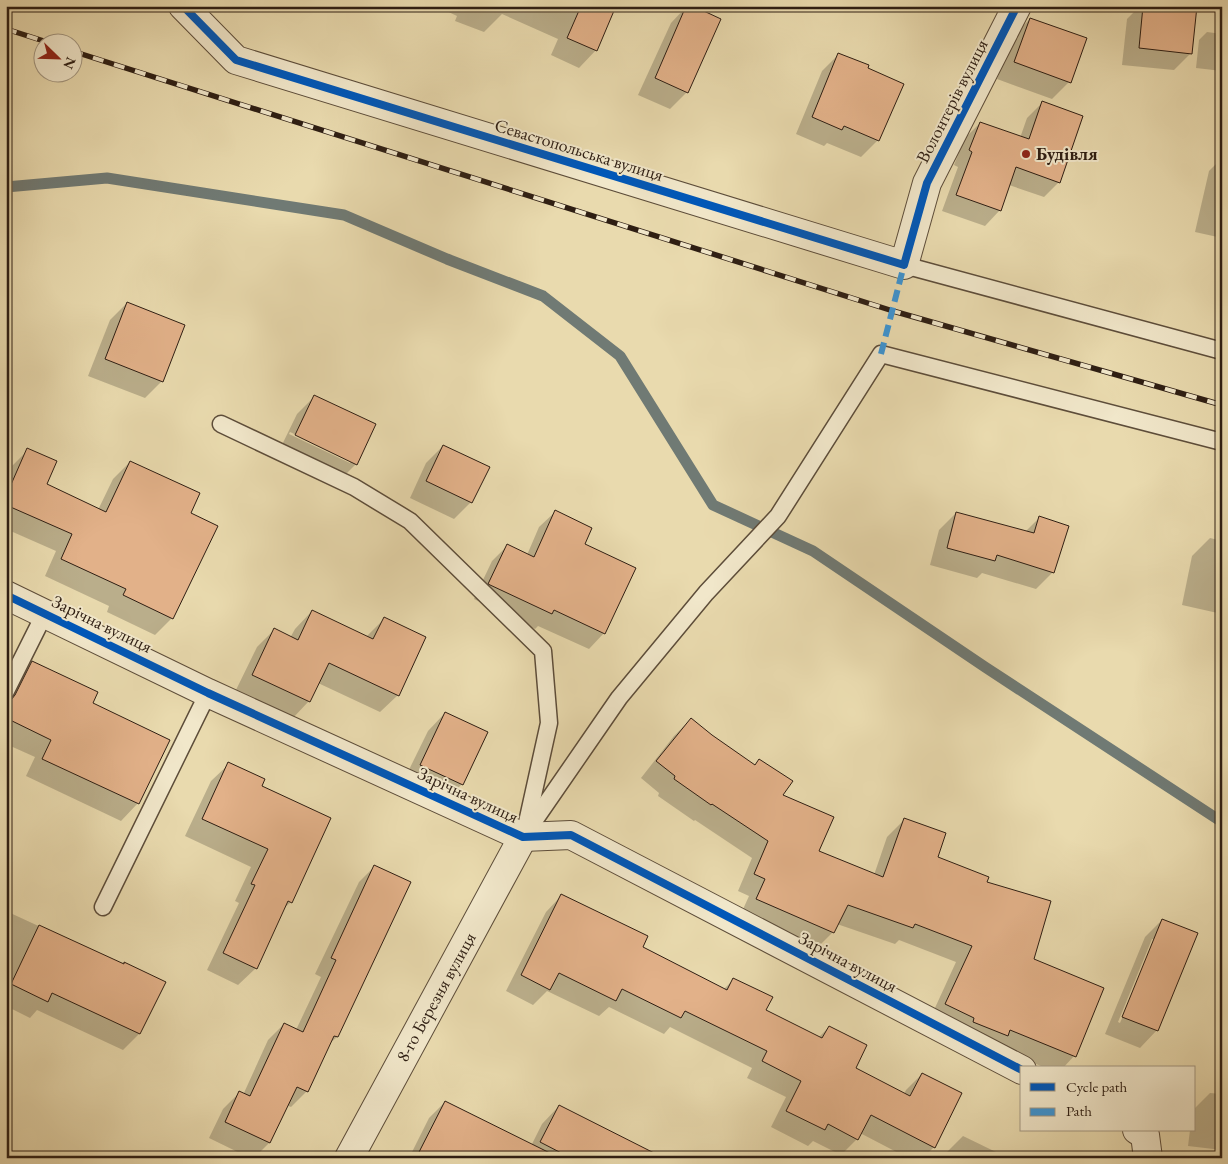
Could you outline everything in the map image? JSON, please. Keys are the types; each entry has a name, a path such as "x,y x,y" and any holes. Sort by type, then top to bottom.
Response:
{"street":[{"name":"Севастопольська вулиця","path":"183,6 236,60 904,265"},
{"name":"Волонтерів вулиця","path":"904,265 927,183 1017,6"},
{"name":"Зарічна вулиця","path":"6,595 208,693 524,837 571,835 1020,1069"},
{"name":"8-го Березня вулиця","path":"349,1158 524,837"},
{"path":"1140,1132 1145,1135 1148,1158"}],"lane":[{"path":"904,265 1222,351"},
{"path":"524,837 619,698 706,594 778,516 881,354 1222,442"},
{"path":"221,424 354,487 410,521 543,650 549,723 524,837"},
{"path":"6,691 45,614"},
{"path":"103,907 208,693"}],"building":[{"path":"581,6 616,6 597,51 567,38"},
{"path":"686,6 693,6 721,19 688,93 655,78"},
{"path":"1143,6 1197,6 1192,54 1139,48"},
{"path":"1030,18 1087,38 1071,83 1014,62"},
{"path":"838,53 869,65 868,68 904,84 879,141 844,126 842,130 812,117"},
{"path":"1042,101 1083,116 1060,183 1016,167 1001,211 956,195 972,152 969,150 980,122 1029,139"},
{"path":"127,302 185,325 163,382 105,359"},
{"path":"314,395 376,424 357,465 295,435"},
{"path":"443,445 490,467 472,503 426,481"},
{"path":"27,448 57,461 47,484 106,512 130,461 200,493 191,513 218,526 173,619 123,595 126,589 61,559 72,534 6,505 6,496"},
{"path":"555,510 592,528 585,544 636,568 605,634 554,610 552,614 488,584 507,544 534,557"},
{"path":"956,512 1034,533 1039,516 1069,526 1054,573 997,555 995,561 947,548"},
{"path":"312,610 373,639 384,617 426,637 399,696 329,663 310,702 252,675 274,628 298,640"},
{"path":"32,661 98,692 93,703 170,740 139,804 42,759 51,740 6,718 6,701 11,700 15,695"},
{"path":"445,712 488,732 463,785 420,765"},
{"path":"691,718 755,765 759,759 793,781 783,795 834,817 819,851 883,877 904,818 946,833 938,857 989,877 987,882 1051,901 1034,959 1104,988 1076,1057 1010,1030 1008,1036 973,1022 974,1018 945,1004 972,946 915,924 913,928 848,905 834,933 756,899 765,879 754,874 768,841 674,779 675,776 656,761"},
{"path":"228,762 265,779 262,786 331,818 292,903 288,901 257,969 223,953 255,885 251,884 268,849 202,819"},
{"path":"374,865 411,882 338,1037 334,1036 308,1092 297,1087 270,1143 225,1122 239,1091 250,1096 284,1023 303,1032 336,960 331,958"},
{"path":"561,894 648,936 643,947 727,990 733,978 773,997 766,1010 822,1038 829,1026 867,1045 856,1068 910,1096 922,1073 962,1093 935,1148 871,1115 858,1140 828,1124 825,1130 786,1111 801,1081 762,1061 767,1051 685,1011 681,1018 622,989 616,1001 559,973 550,990 521,975"},
{"path":"1162,919 1198,933 1158,1031 1122,1017"},
{"path":"39,925 166,982 140,1034 52,993 48,1002 11,984"},
{"path":"445,1101 560,1158 416,1158"},
{"path":"559,1105 664,1158 571,1158 540,1142"}],"waterway":[{"path":"6,187 107,178 344,215 447,259 543,296 620,356 713,505 813,551 985,667 1222,822"}],"railway":[{"path":"6,29 32,37"},
{"path":"82,54 893,311 1222,405"}],"marked path":[{"path":"881,354 904,265"}],"cycle path":[{"path":"183,6 236,60 904,265 927,183 1017,6"},
{"path":"6,595 208,693 523,837 571,835 1020,1069"}],"place":[{"name":"Будівля","path":"1026,154"}]}
